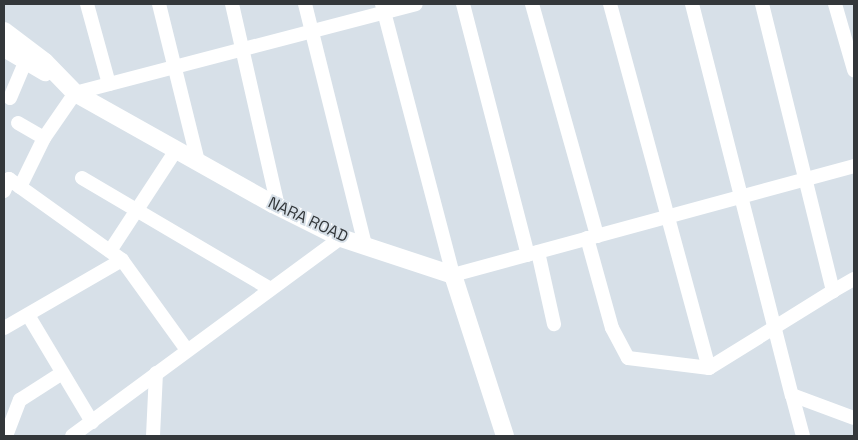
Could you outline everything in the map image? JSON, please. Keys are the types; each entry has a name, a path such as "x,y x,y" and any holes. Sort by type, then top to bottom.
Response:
{"main road":[{"name":"NARA ROAD","path":"4,31 75,93 278,206 341,238 453,276"},
{"path":"12,56 53,74"},
{"path":"453,276 505,436"}],"street":[{"path":"87,4 108,84"},
{"path":"159,4 176,66 198,162"},
{"path":"232,4 244,48 278,206"},
{"path":"305,4 365,245"},
{"path":"20,186 44,138 75,93 311,30 383,7 416,4"},
{"path":"463,4 554,324"},
{"path":"532,4 592,237 612,328 628,358 708,368 775,325 854,279"},
{"path":"610,4 708,368"},
{"path":"692,4 803,436"},
{"path":"762,4 808,179 833,290"},
{"path":"835,4 854,70"},
{"path":"383,7 453,276 854,166"},
{"path":"10,98 12,56"},
{"path":"18,123 44,138"},
{"path":"110,251 176,150"},
{"path":"82,178 269,288"},
{"path":"4,191 9,179 122,260 187,350"},
{"path":"72,436 269,288 341,238"},
{"path":"4,328 122,260"},
{"path":"28,315 92,422"},
{"path":"6,436 20,400 62,373"},
{"path":"153,436 156,373"},
{"path":"792,395 854,418"}]}
